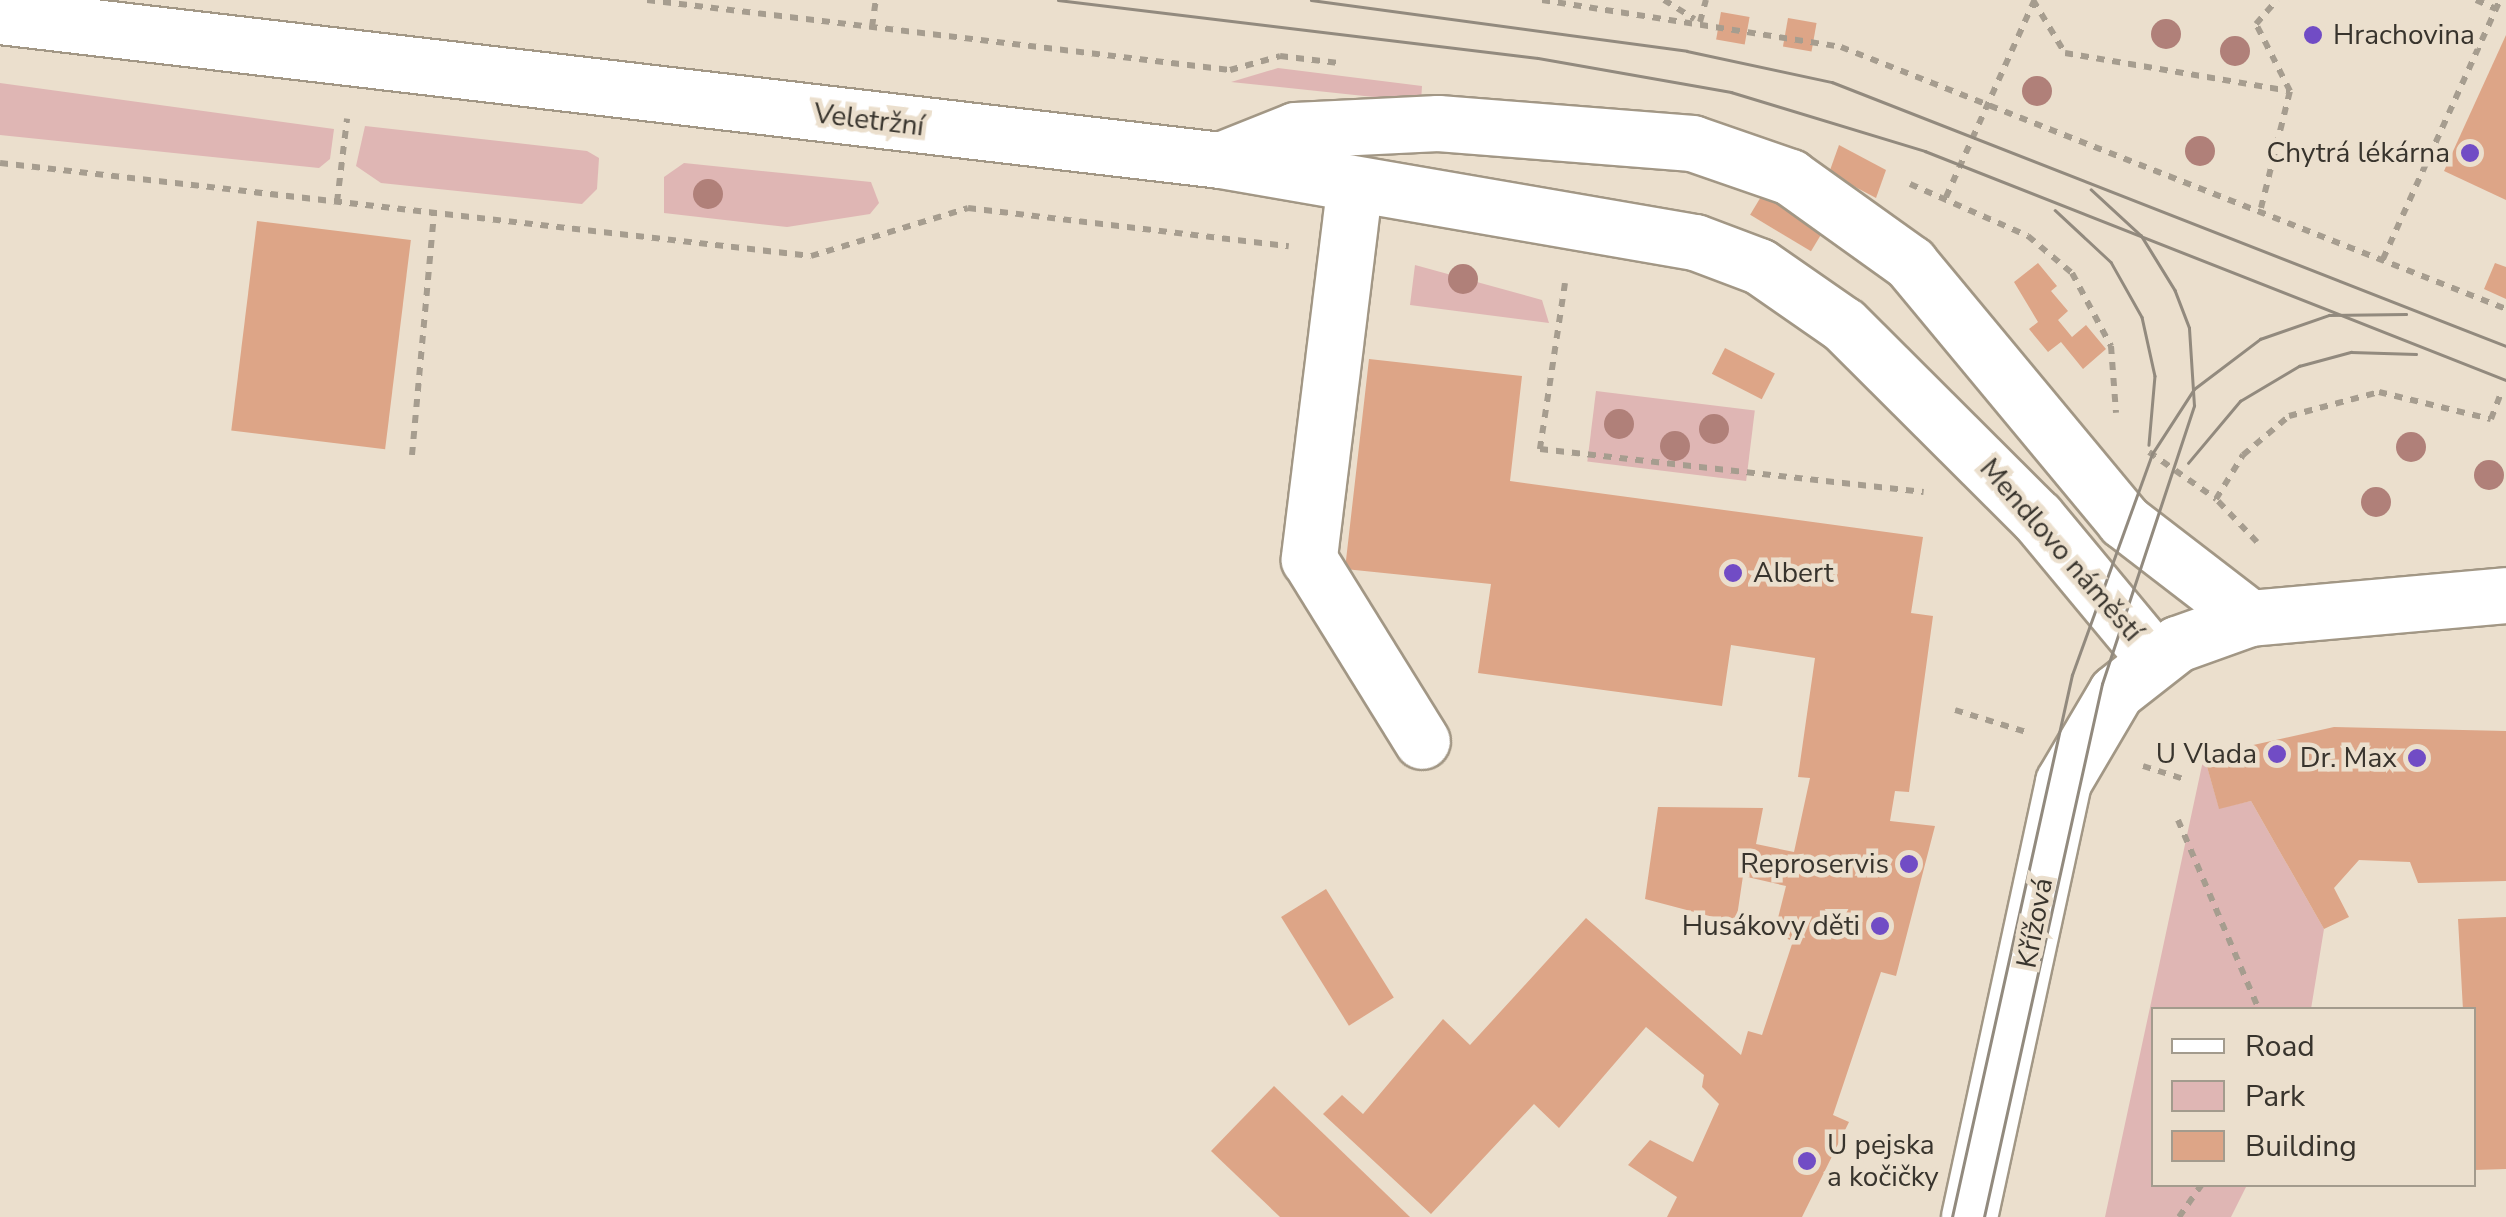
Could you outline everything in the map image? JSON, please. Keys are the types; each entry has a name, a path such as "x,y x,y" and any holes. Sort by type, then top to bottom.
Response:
{"street":[{"name":"Veletržní","path":"0,16 1220,160 1354,190 1589,219 1733,254"},
{"path":"1220,160 1295,130 1438,123 1692,143 1790,176 1910,264 2124,521 2250,618"},
{"path":"1354,190 1310,559 1422,741"},
{"name":"Mendlovo náměstí","path":"1733,254 1844,325 2037,517 2154,658 2250,618 2506,595"},
{"name":"Křížová","path":"1969,1217 2066,772 2096,714 2154,658"}],"path":[{"path":"647,0 1230,70 1292,57"},
{"path":"872,27 876,0"},
{"path":"1542,0 1841,47 2261,208 2506,309"},
{"path":"1664,0 1700,22"},
{"path":"1700,22 1706,0"},
{"path":"2261,208 2290,91 2256,24 2276,0"},
{"path":"2476,0 2496,9"},
{"path":"2383,259 2500,0"},
{"path":"2034,1 2065,53 2290,91"},
{"path":"1946,196 1983,100 2034,1"},
{"path":"336,202 355,56"},
{"path":"0,164 811,256 968,208 1346,253"},
{"path":"1897,178 1946,196 2028,236 2088,294 2115,360 2113,429"},
{"path":"412,455 434,214"},
{"path":"1565,283 1540,449 1938,494"},
{"path":"2260,545 2216,499 2243,455 2289,416 2378,392 2491,419 2500,395"},
{"path":"1955,710 2044,738"},
{"path":"2178,820 2258,1007"},
{"path":"2178,1217 2200,1187"}],"green space":[{"path":"1278,68 1422,86 1421,102 1231,82"},
{"path":"0,83 334,129 330,159 319,168 0,135"},
{"path":"365,126 587,151 599,158 597,189 582,204 381,183 356,166"},
{"path":"684,163 871,182 879,203 870,214 787,227 664,213 664,177"},
{"path":"1415,265 1542,300 1549,323 1410,305"},
{"path":"1596,391 1755,410 1746,481 1587,461"},
{"path":"2204,756 2219,808 2251,801 2324,929 2311,1007 2151,1007 2151,1187 2246,1187 2231,1217 2105,1217"}],"building":[{"path":"1721,12 1750,17 1745,45 1716,40"},
{"path":"1788,18 1817,23 1812,52 1783,47"},
{"path":"2506,35 2506,200 2444,171"},
{"path":"1839,145 1886,170 1876,198 1829,173"},
{"path":"1762,195 1823,232 1811,251 1750,215"},
{"path":"257,221 411,240 385,449 231,430"},
{"path":"2038,263 2057,286 2051,291 2068,311 2058,320 2072,337 2086,325 2106,349 2083,369 2061,342 2048,352 2029,329 2038,322 2014,282"},
{"path":"2495,263 2506,267 2506,299 2484,289"},
{"path":"1725,348 1775,373 1762,399 1712,374"},
{"path":"1369,359 1522,376 1510,481 1923,537 1911,613 1933,616 1909,792 1895,791 1890,821 1935,826 1896,976 1881,972 1833,1115 1849,1122 1802,1217 1667,1217 1677,1197 1628,1165 1650,1140 1693,1162 1719,1104 1702,1087 1704,1075 1646,1027 1559,1128 1534,1104 1431,1214 1323,1114 1342,1095 1363,1114 1443,1019 1470,1045 1586,918 1741,1055 1748,1031 1762,1035 1793,941 1774,934 1786,886 1743,876 1736,923 1645,899 1658,807 1763,808 1756,844 1794,852 1810,778 1798,777 1815,658 1731,645 1722,706 1478,673 1491,584 1345,569"},
{"path":"2334,727 2506,731 2506,881 2418,883 2410,862 2359,860 2334,888 2349,917 2324,929 2251,801 2219,809 2204,756"},
{"path":"1326,889 1394,998 1349,1026 1281,917"},
{"path":"2506,917 2506,1169 2476,1170 2476,1007 2463,1007 2458,919"},
{"path":"1274,1086 1410,1217 1280,1217 1211,1151"}],"tram line":[{"path":"1058,0 1538,58 1731,92 1925,151 2506,380"},
{"path":"1311,0 1687,51 1832,82 2506,346"},
{"path":"1984,1217 2102,684 2194,406 2189,328 2175,291 2141,236 2091,190"},
{"path":"2055,210 2111,262 2142,317 2155,376 2149,445"},
{"path":"1952,1217 2072,675 2152,454 2194,389 2260,339 2329,315 2406,314"},
{"path":"2188,463 2240,401 2299,366 2351,352 2416,354"}],"place":[{"name":"Hrachovina","path":"2313,35"},
{"name":"Chytrá lékárna","path":"2470,153"},
{"name":"Albert","path":"1733,573"},
{"name":"U Vlada","path":"2277,754"},
{"name":"Dr. Max","path":"2417,758"},
{"name":"Reproservis","path":"1909,864"},
{"name":"Husákovy děti","path":"1880,926"},
{"name":"U pejska a kočičky","path":"1807,1161"}]}
